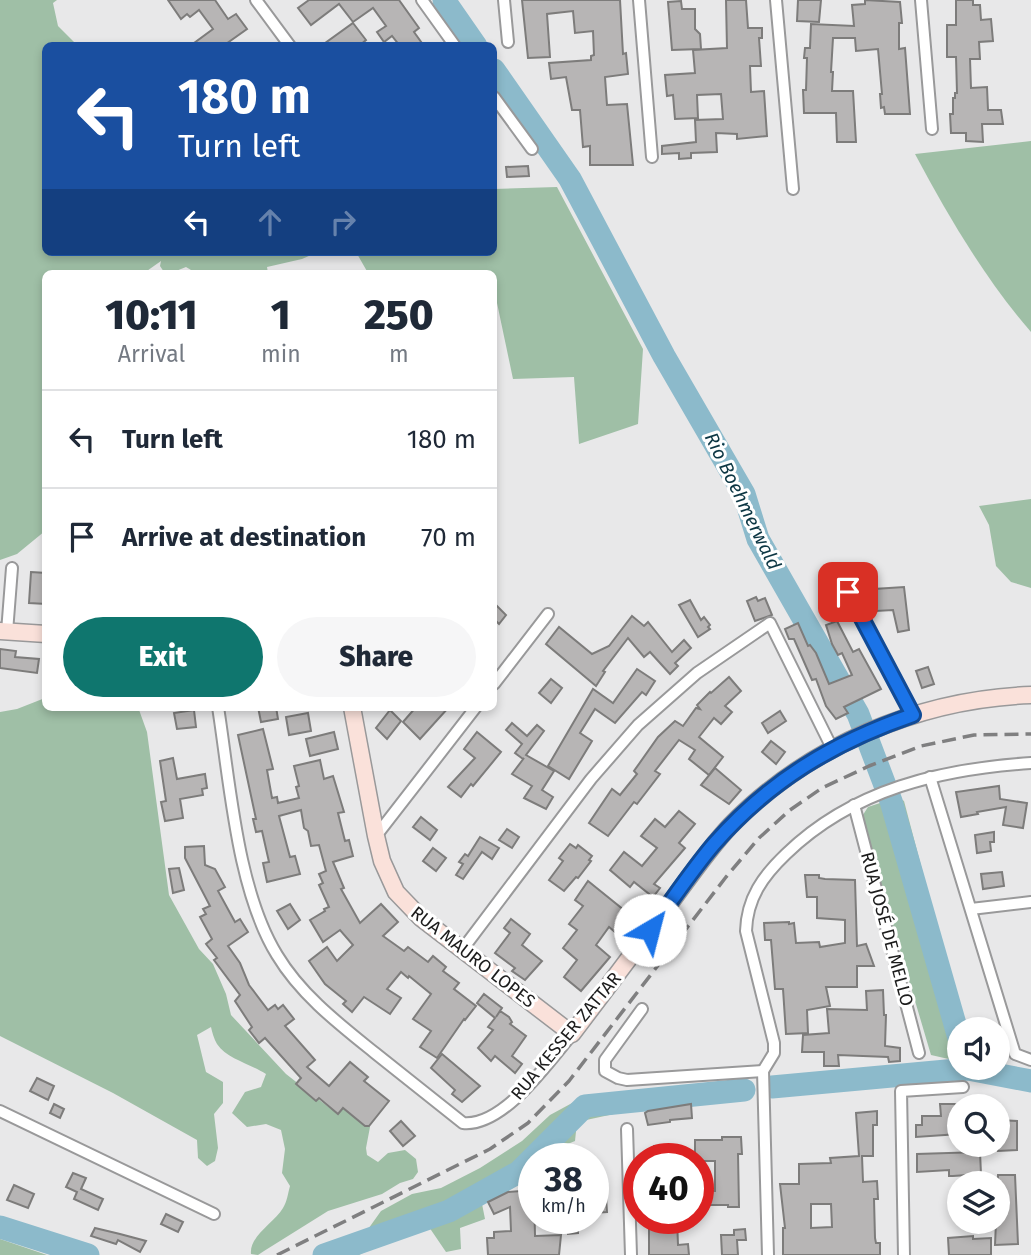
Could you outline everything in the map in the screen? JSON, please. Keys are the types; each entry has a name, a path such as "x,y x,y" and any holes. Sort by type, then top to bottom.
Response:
{"street":[{"path":"256,0 287,42"},
{"path":"422,0 453,42"},
{"path":"504,0 508,43"},
{"path":"639,0 652,157"},
{"path":"776,0 793,189"},
{"path":"921,0 932,129"},
{"path":"497,101 532,149"},
{"path":"12,568 3,632 42,634"},
{"path":"848,592 913,715"},
{"path":"497,680 548,614"},
{"path":"462,950 591,779 638,725 697,673 770,623 832,748"},
{"name":"RUA KESSER ZATTAR","path":"219,711 246,874 257,914 277,955 299,985 339,1024 463,1123 473,1124 491,1118 512,1101 572,1034 712,846 764,794 832,748 860,734 913,715 970,703 1031,695"},
{"name":"RUA MAURO LOPES","path":"353,711 376,836 382,861 396,892 421,918 572,1034"},
{"path":"376,836 473,711"},
{"path":"768,1255 762,1071 774,1053 774,1043 746,932 746,916 756,889 768,872 792,848 819,826 880,792 930,777 978,767 1031,763"},
{"path":"930,777 1015,1054 1031,1060"},
{"name":"RUA JOSÉ DE MELLO","path":"854,805 919,1053"},
{"path":"971,909 1031,902"},
{"path":"642,1009 605,1060 604,1071 610,1075 627,1080 762,1071"},
{"path":"904,1255 901,1091 963,1087"},
{"path":"0,1111 214,1214"},
{"path":"627,1129 631,1255"}],"green space":[{"path":"0,0 57,0 53,3 58,26 74,42 42,42 42,256 309,256 267,267 268,270 191,270 186,267 163,270 161,261 148,270 42,270 42,533 17,554 0,560"},
{"path":"1031,141 1031,332 998,291 968,246 915,154"},
{"path":"557,187 643,349 638,424 579,444 574,377 513,379 497,303 497,270 366,270 358,256 497,256 497,189"},
{"path":"1031,499 1031,588 1011,582 996,566 989,525 979,506"},
{"path":"42,699 42,711 139,711 147,732 169,895 199,949 213,964 226,994 231,1015 286,1074 331,1109 347,1109 370,1127 367,1155 378,1162 388,1153 405,1150 416,1159 418,1172 413,1179 382,1194 328,1211 258,1255 251,1254 251,1247 258,1235 284,1206 290,1186 282,1173 285,1149 281,1130 266,1124 247,1127 232,1113 245,1092 261,1087 266,1074 221,1049 211,1027 197,1035 206,1072 223,1082 223,1103 214,1114 218,1148 215,1161 207,1166 198,1158 197,1140 113,1093 0,1036 0,712"},
{"path":"898,797 904,801 961,1017 947,1017 947,1059 931,1055 861,818 868,807"},
{"path":"720,1084 736,1085 731,1097 660,1104 577,1122 575,1141 570,1143 519,1143 550,1115 585,1096"},
{"path":"518,1144 518,1178 481,1199 485,1219 460,1228 461,1249 446,1252 429,1227 408,1231 398,1240 384,1242 359,1255 339,1255 345,1241 366,1232 381,1211 412,1194 441,1188 480,1168"},
{"path":"0,1239 47,1255 0,1255"}],"building":[{"path":"168,0 215,0 228,19 236,14 247,29 229,42 195,42 213,29 199,10 190,17 187,14 181,19"},
{"path":"309,0 399,0 419,28 414,32 421,42 397,42 392,36 384,42 377,32 386,26 373,8 353,22 339,4 311,25 298,8"},
{"path":"522,0 620,0 623,54 626,53 628,74 605,77 607,105 627,104 633,165 590,165 590,146 583,147 580,110 572,110 566,77 551,79 549,63 591,60 594,55 593,31 575,33 573,11 547,14 550,57 528,58"},
{"path":"726,0 746,0 748,28 762,28 762,38 759,38 761,66 750,66 751,92 764,91 767,136 737,139 737,134 716,133 717,152 691,153 691,158 679,159 679,153 662,154 662,146 696,142 695,120 723,119 721,94 697,95 698,118 675,119 673,95 667,96 665,75 695,73 693,50 727,48"},
{"path":"798,0 821,0 819,22 797,21"},
{"path":"865,0 900,2 902,23 899,23 899,49 905,48 910,114 885,114 884,107 881,108 878,49 856,51 855,38 833,38 832,91 853,91 856,142 837,142 836,113 804,113 803,90 806,90 807,58 804,58 805,48 810,48 811,24 854,26 852,5 865,4"},
{"path":"956,0 973,0 973,5 980,5 981,20 991,19 993,41 979,42 980,59 970,59 971,88 987,87 988,110 1001,110 1003,124 982,124 983,142 966,141 966,133 951,133 950,114 953,114 953,98 957,93 956,57 947,57 947,25 956,25"},
{"path":"681,1 682,9 695,9 695,29 700,34 701,49 672,50 668,2"},
{"path":"353,23 366,40 364,42 327,42"},
{"path":"528,166 529,176 507,177 506,167"},
{"path":"31,572 42,573 42,604 29,603"},
{"path":"904,587 909,630 898,632 893,610 876,611 874,589"},
{"path":"756,597 758,601 765,598 772,615 755,621 747,601"},
{"path":"690,600 701,620 704,617 710,625 710,629 698,637 679,605"},
{"path":"497,606 506,615 499,624 497,622"},
{"path":"632,616 644,626 648,622 672,652 684,640 691,648 675,663 678,666 670,674 650,652 644,657 628,638 603,671 605,672 596,686 546,644 559,627 592,654 609,646"},
{"path":"837,621 853,652 859,649 881,689 844,707 848,713 836,719 826,706 816,679 812,680 794,639 789,639 785,629 798,623 808,646 816,653 829,684 852,675 842,653 838,655 832,644 826,625"},
{"path":"0,649 16,651 15,657 39,659 37,673 0,668"},
{"path":"928,667 934,684 922,688 916,671"},
{"path":"637,669 655,681 646,695 642,692 615,723 595,709 580,733 592,741 569,779 548,766 593,689 613,703"},
{"path":"729,677 741,691 725,706 732,712 721,724 714,718 699,737 723,757 709,775 689,759 695,750 679,740 655,771 660,774 608,836 589,823 612,789 620,795 637,774 634,771 658,737 675,721 683,726 696,708 700,709 697,705"},
{"path":"551,679 562,688 551,703 539,693"},
{"path":"194,711 196,727 177,729 174,713"},
{"path":"259,711 277,711 278,719 261,722"},
{"path":"389,711 401,721 387,739 376,728"},
{"path":"413,711 445,711 420,739 403,722"},
{"path":"780,711 786,721 768,733 762,723"},
{"path":"308,713 311,731 289,735 286,717"},
{"path":"512,723 527,736 537,725 544,731 526,755 554,771 542,790 553,797 546,809 524,798 532,786 512,774 524,758 515,753 522,744 506,730"},
{"path":"263,729 273,769 267,770 272,798 277,797 278,803 299,798 294,766 320,760 324,779 333,776 344,812 338,813 345,841 349,840 353,856 333,862 344,888 341,889 360,923 381,904 398,922 383,936 404,951 408,947 428,962 433,956 446,967 443,971 459,983 454,989 476,1006 437,1058 420,1047 431,1031 413,1019 431,994 409,976 408,978 401,972 387,989 401,998 390,1014 364,997 352,1012 343,1004 346,1001 325,984 309,961 327,947 337,961 353,945 340,930 323,942 310,920 329,907 319,885 323,883 319,874 326,871 319,845 311,846 301,810 279,816 290,857 295,856 300,874 267,882 263,863 269,862 262,831 256,832 253,819 256,819 238,735"},
{"path":"334,732 338,749 310,756 306,739"},
{"path":"477,732 501,752 461,797 448,787 475,758 464,749"},
{"path":"771,741 785,752 776,764 762,752"},
{"path":"173,758 177,779 205,774 207,788 202,789 203,795 180,799 183,818 165,821 161,802 166,801 160,761"},
{"path":"715,768 741,790 729,804 701,785"},
{"path":"999,786 1000,799 1027,803 1023,828 1003,825 1006,807 961,817 956,792"},
{"path":"679,811 695,824 679,843 685,848 654,884 660,888 653,897 634,882 630,887 610,870 624,852 642,866 657,848 641,836 655,819 665,827"},
{"path":"421,817 437,830 430,840 413,827"},
{"path":"507,829 519,837 512,848 499,840"},
{"path":"994,832 994,842 990,842 991,851 977,853 975,835"},
{"path":"480,837 499,848 492,859 482,852 463,879 456,875 463,864 459,862 465,854 468,856"},
{"path":"570,844 576,848 578,845 592,856 578,878 564,891 549,880 563,861 559,858"},
{"path":"204,846 205,865 215,869 225,887 218,891 235,922 240,919 248,932 228,946 240,963 249,985 268,1010 275,1005 278,1009 283,1005 294,1019 285,1026 315,1060 307,1067 329,1086 350,1062 368,1077 364,1081 389,1101 369,1126 365,1126 343,1108 338,1114 319,1098 316,1101 296,1084 301,1078 265,1038 259,1043 249,1030 252,1027 235,1001 240,995 214,960 217,958 206,944 212,939 200,917 206,914 203,909 210,906 185,858 185,847"},
{"path":"433,848 446,858 436,871 423,861"},
{"path":"179,868 184,890 173,893 169,869"},
{"path":"1002,872 1004,886 983,889 981,874"},
{"path":"805,875 855,880 857,946 866,944 874,966 857,966 857,987 826,987 830,1006 807,1010 808,1033 786,1034 783,989 775,989 771,940 765,940 764,923 794,923 796,943 819,942 820,947 845,943 845,920 817,918 817,897 807,897"},
{"path":"588,881 635,919 621,937 609,927 596,945 610,957 581,991 564,977 577,960 563,948 577,930 569,924 583,906 575,900"},
{"path":"290,904 300,920 288,929 277,911"},
{"path":"511,919 530,934 522,945 542,961 525,980 512,971 515,968 495,953 510,933 504,928"},
{"path":"883,990 886,1015 885,1046 900,1048 900,1061 889,1062 888,1057 838,1055 839,1066 824,1066 824,1052 802,1052 803,1035 829,1033 827,1009 867,1010 866,991"},
{"path":"484,994 502,1008 500,1011 509,1017 512,1022 510,1024 526,1036 512,1056 522,1064 515,1073 495,1056 491,1061 478,1048 493,1030 488,1027 495,1018 477,1003"},
{"path":"442,1054 480,1086 462,1102 452,1094 455,1090 431,1068"},
{"path":"37,1078 54,1086 48,1100 30,1091"},
{"path":"54,1104 64,1109 60,1118 50,1113"},
{"path":"691,1104 692,1118 648,1125 645,1113 648,1111"},
{"path":"940,1104 947,1104 947,1135 916,1137 916,1125 922,1125 922,1116 941,1116"},
{"path":"877,1111 877,1125 873,1125 873,1156 862,1156 863,1182 877,1181 878,1199 874,1199 875,1238 876,1243 880,1243 880,1255 783,1255 785,1228 780,1184 799,1184 799,1164 831,1163 830,1158 859,1156 856,1113","holes":["811,1204 831,1204 832,1227 811,1228"]},
{"path":"401,1121 415,1136 403,1146 390,1131"},
{"path":"1010,1121 1017,1121 1017,1150 1010,1150"},
{"path":"722,1137 741,1137 742,1154 738,1154 739,1207 714,1205 714,1143 695,1143 695,1140 722,1140"},
{"path":"947,1153 947,1157 980,1157 981,1171 917,1172 917,1154"},
{"path":"73,1173 86,1178 81,1189 103,1199 98,1210 74,1199 77,1192 66,1187"},
{"path":"1010,1175 1015,1175 1018,1244 995,1245 995,1234 1010,1234"},
{"path":"14,1185 34,1194 28,1208 7,1200"},
{"path":"518,1191 518,1234 561,1235 559,1255 488,1255 487,1238 494,1238 494,1232 511,1231 510,1207 494,1214 488,1202 508,1192"},
{"path":"166,1214 183,1222 178,1232 161,1224"},
{"path":"95,1228 146,1241 140,1252 118,1240 116,1244 91,1236"},
{"path":"745,1229 746,1240 737,1240 738,1255 722,1255 721,1235 734,1235 734,1230"},
{"path":"649,1234 678,1234 678,1245 688,1244 689,1255 649,1255"},
{"path":"973,1236 973,1239 991,1238 991,1255 949,1255 948,1238"}],"waterway":[{"name":"Rio Boehmerwald","path":"444,0 473,42"},
{"name":"Rio Boehmerwald","path":"497,74 570,179 664,356 744,494 758,539 858,714 891,801 953,1017"},
{"path":"772,1087 968,1069 1031,1081"},
{"path":"324,1255 449,1211 519,1172 585,1106 744,1090"},
{"path":"0,1227 88,1255"}],"railway":[{"path":"277,1255 490,1149 528,1123 569,1081 726,877 759,838 790,810 822,788 921,746 974,735 1031,734"}],"route":[{"path":"650,930 712,846 764,794 832,748 860,734 913,715 848,592"}]}
